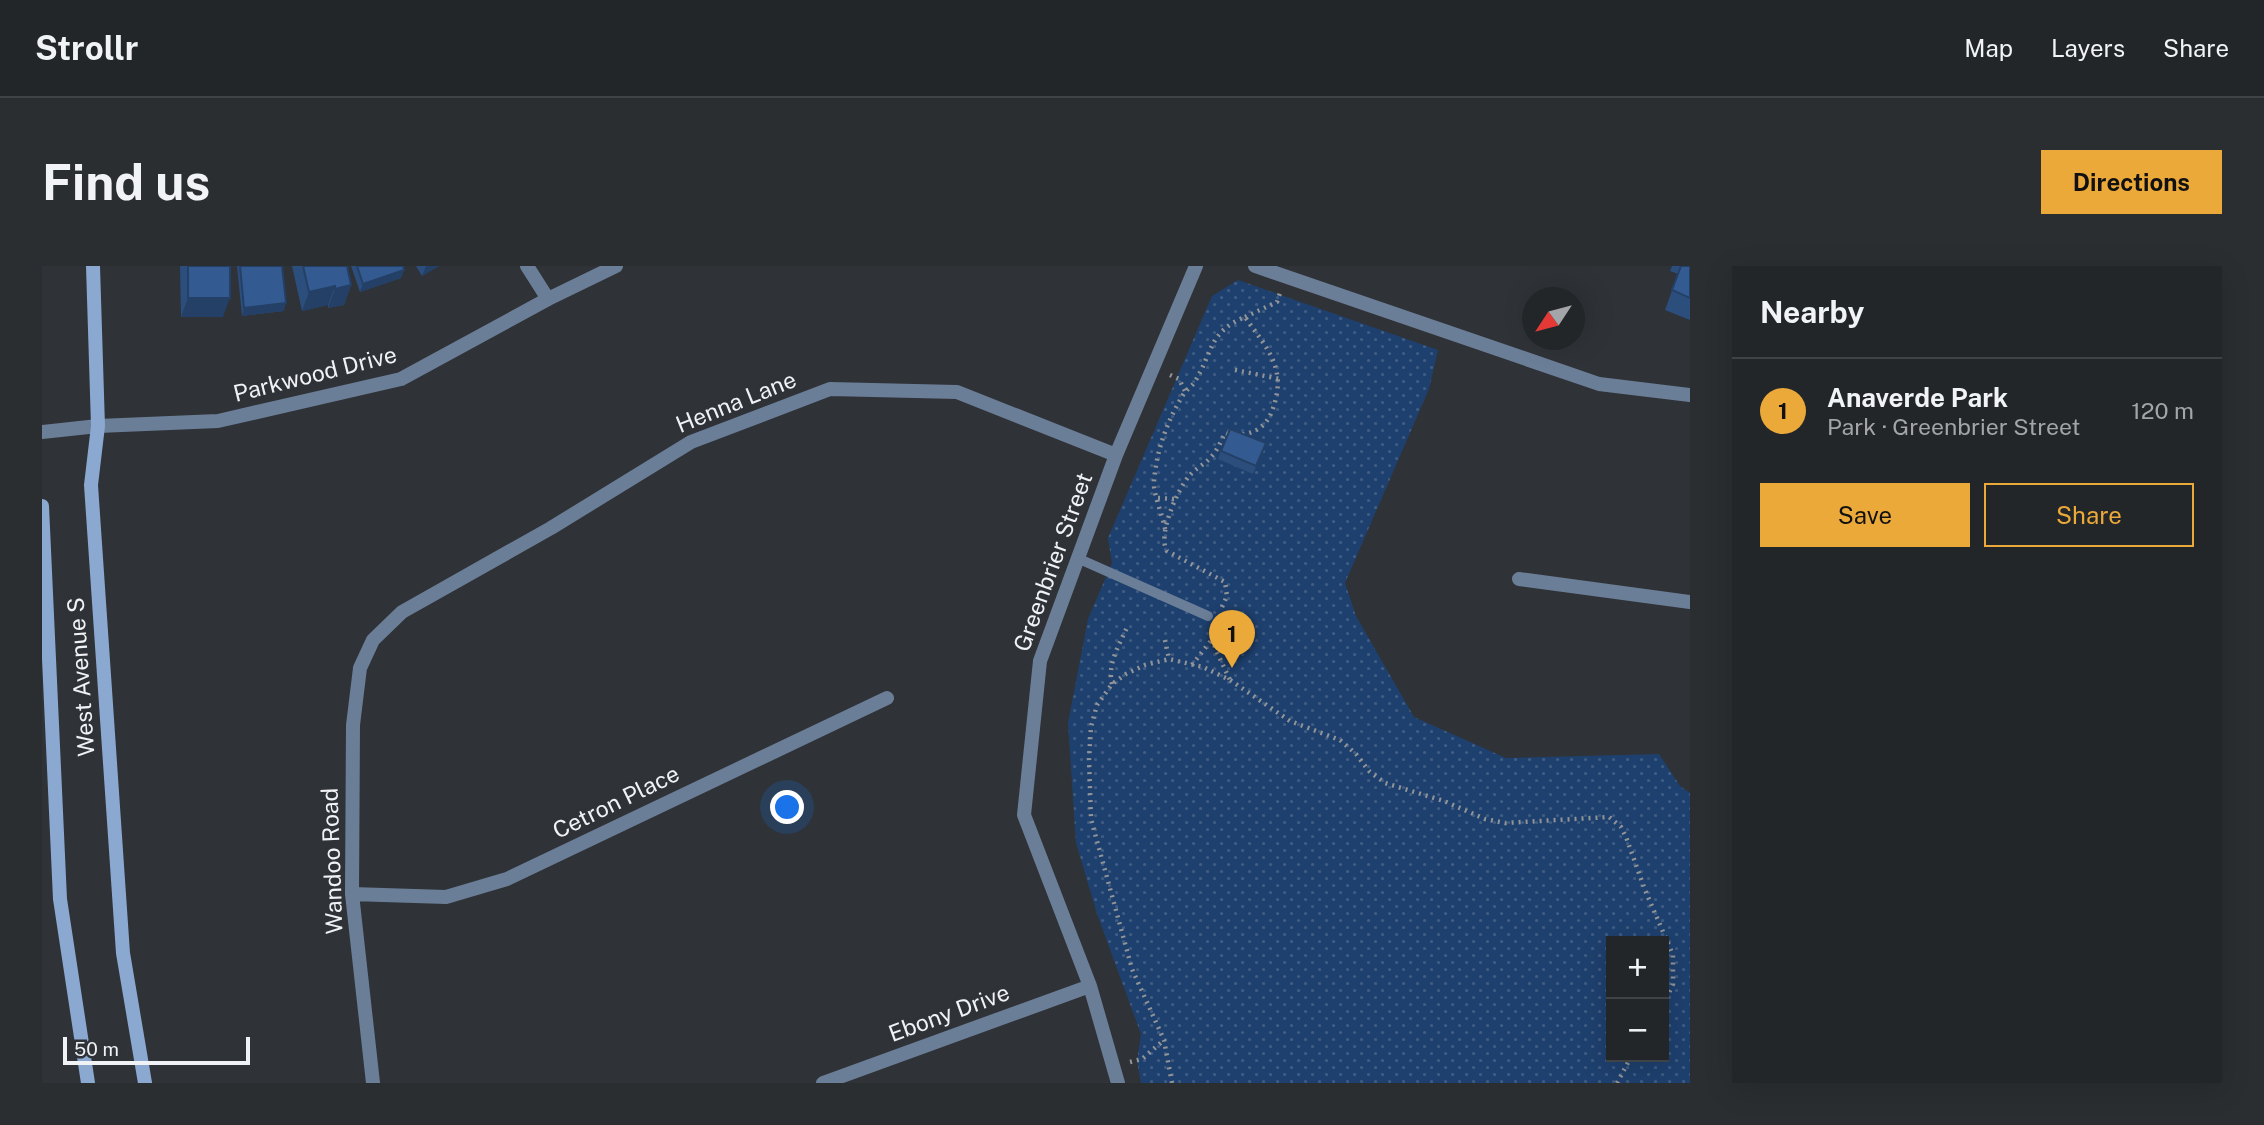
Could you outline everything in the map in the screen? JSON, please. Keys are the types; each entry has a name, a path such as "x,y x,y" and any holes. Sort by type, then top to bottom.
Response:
{"street":[{"name":"West Avenue S","path":"93,266 98,426 91,485 122,939 145,1083"},
{"path":"527,266 548,299"},
{"name":"Parkwood Drive","path":"42,432 98,426 218,421 401,379 548,299 616,266"},
{"name":"Greenbrier Street","path":"1118,1083 1090,986 1024,815 1040,661 1116,455 1196,266"},
{"path":"1255,266 1599,384 1690,395"},
{"name":"Henna Lane","path":"373,640 402,612 551,528 691,442 830,389 957,392 1116,455"},
{"name":"West Avenue S","path":"42,506 60,899 88,1083"},
{"path":"1519,579 1690,602"},
{"name":"Wandoo Road","path":"373,640 360,668 353,725 352,894 373,1083"},
{"name":"Cetron Place","path":"352,894 446,897 507,880 887,698"},
{"name":"Ebony Drive","path":"823,1083 1090,986"}],"lane":[{"path":"1076,558 1208,616"}],"path":[{"path":"1165,529 1153,486 1158,450 1179,402 1185,391 1193,385 1219,331 1232,322 1277,302 1286,276"},
{"path":"1222,608 1227,596 1225,582 1167,551 1163,545 1165,529 1175,499 1189,476 1213,456 1225,433 1235,436 1262,428 1278,396 1280,379 1269,351 1245,317"},
{"path":"1235,370 1280,379"},
{"path":"1158,498 1175,499"},
{"path":"1112,684 1111,663 1128,625"},
{"path":"1192,665 1213,638 1215,630"},
{"path":"1213,638 1230,680"},
{"path":"1165,640 1169,659"},
{"path":"1172,1083 1164,1040 1132,968 1091,819 1089,759 1091,727 1097,705 1112,684 1145,665 1169,659 1203,667 1230,680 1290,721 1340,740 1370,772 1385,783 1444,802 1485,819 1504,823 1609,817 1615,820 1626,837 1673,955 1673,984 1666,999"},
{"path":"1114,1068 1142,1059 1164,1040"},
{"path":"1617,1083 1628,1062"}],"shaded area":[{"path":"1238,280 1438,350 1429,389 1345,583 1356,616 1414,717 1506,758 1659,754 1680,786 1690,793 1690,1083 1141,1083 1137,1061 1141,1034 1097,914 1076,843 1068,723 1088,619 1112,563 1108,538 1212,296"}],"building":[{"path":"188,266 230,266 230,298 188,298"},
{"path":"240,266 282,266 286,303 244,308"},
{"path":"303,266 347,266 351,285 309,292"},
{"path":"357,266 403,266 404,270 363,284"},
{"path":"1681,266 1690,266 1690,298 1672,290"},
{"path":"1230,429 1266,443 1256,466 1221,451"}],"place":[{"name":"Anaverde Park","path":"1232,668"}]}
